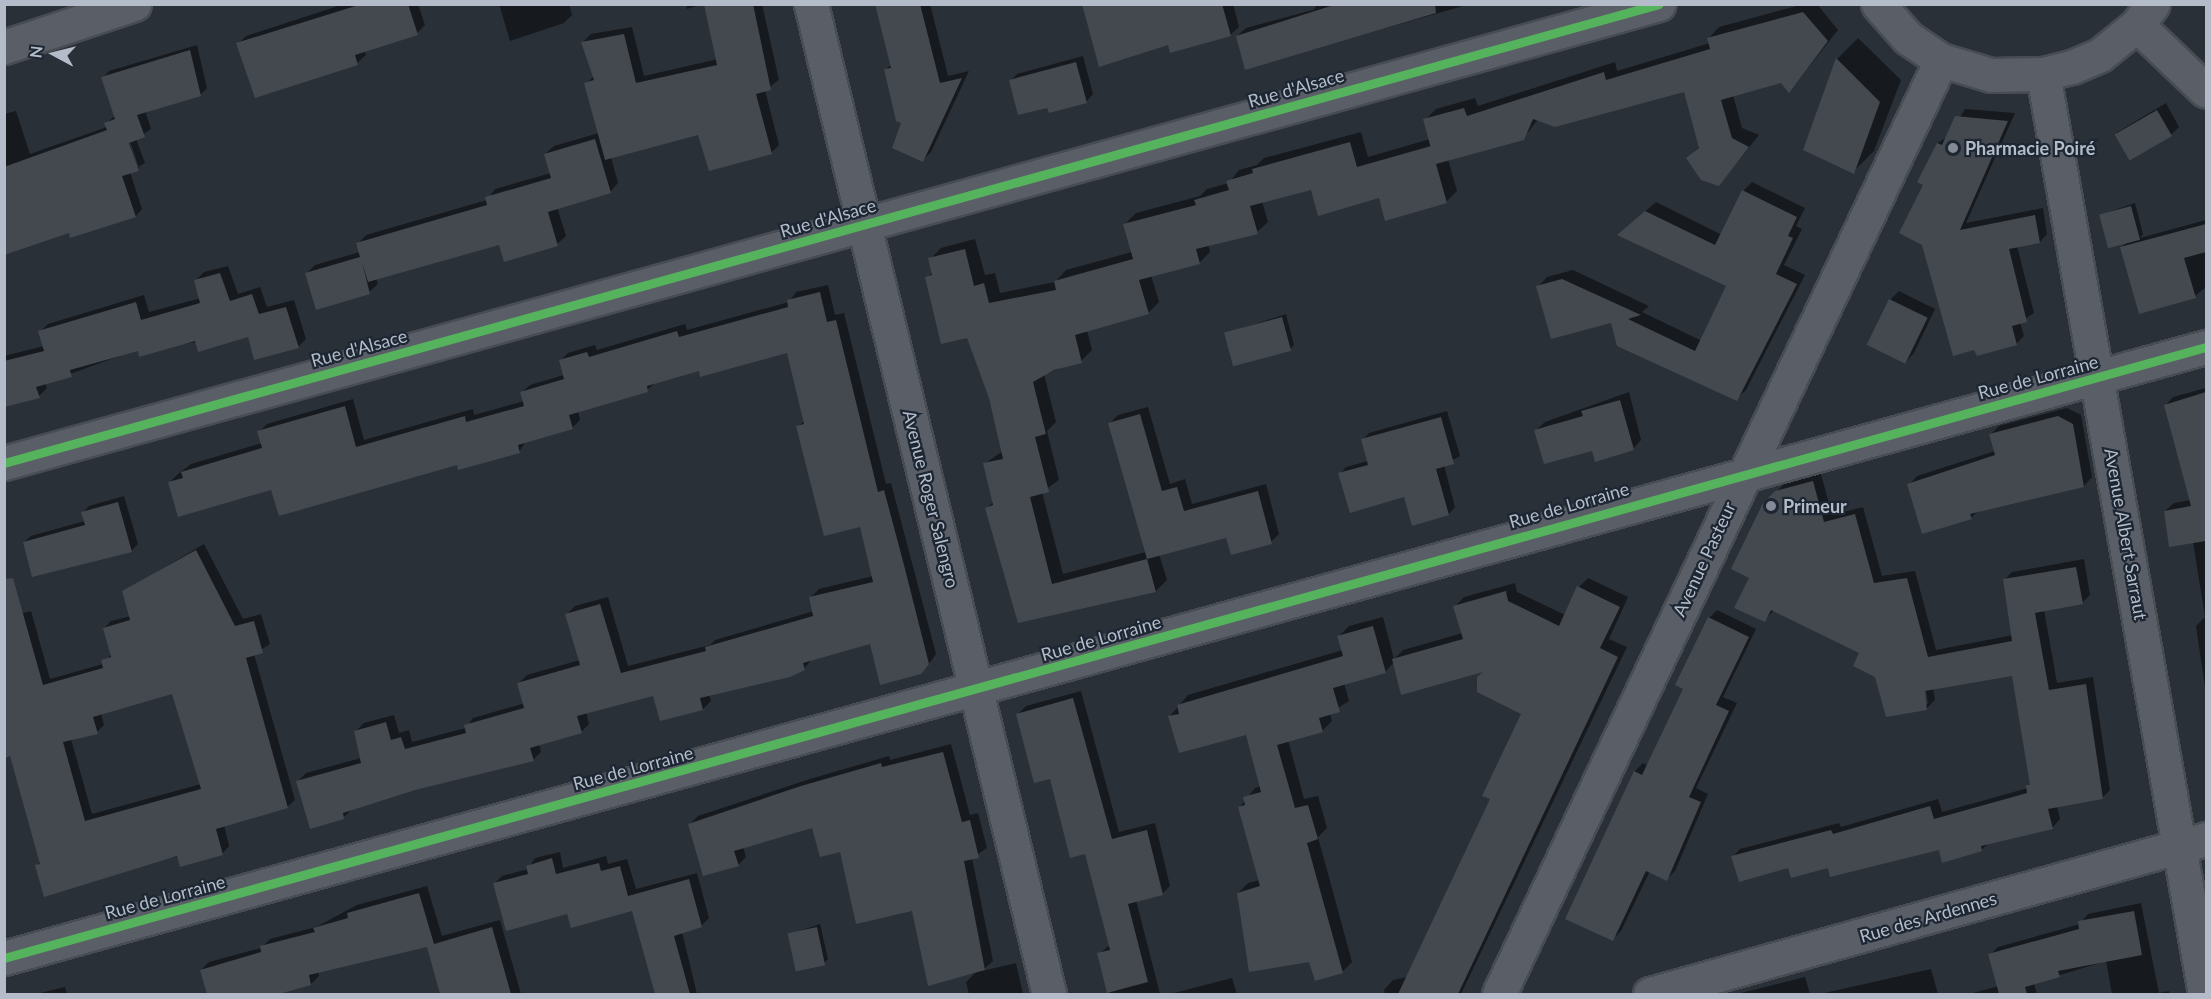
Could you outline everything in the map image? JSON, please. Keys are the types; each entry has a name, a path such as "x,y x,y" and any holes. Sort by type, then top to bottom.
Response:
{"street":[{"path":"4,47 134,4"},
{"name":"Avenue Roger Salengro","path":"811,4 1050,994"},
{"name":"Rue d'Alsace","path":"4,463 1659,4"},
{"path":"1878,4 1908,38 1941,60 1991,75 2043,74 2100,55 2145,15 2206,92"},
{"name":"Avenue Pasteur","path":"1498,994 1941,60"},
{"name":"Avenue Albert Sarraut","path":"2043,74 2099,378 2193,843 2205,994"},
{"name":"Rue de Lorraine","path":"4,958 978,690 1745,472 2099,378 2206,347"},
{"name":"Rue des Ardennes","path":"1650,994 2193,843"}],"building":[{"path":"362,4 408,4 418,35 355,55 358,65 255,98 236,43"},
{"path":"704,4 753,4 771,90 756,94 772,154 709,171 698,135 605,160 584,83 594,80 581,42 624,34 636,83 717,65"},
{"path":"875,4 920,4 940,83 962,78 923,162 892,148 901,123 896,121 884,69 891,68"},
{"path":"1082,4 1222,4 1231,36 1170,53 1168,45 1099,67"},
{"path":"1337,4 1435,4 1436,13 1245,70 1236,36"},
{"path":"1803,12 1828,41 1789,93 1781,83 1721,100 1732,138 1749,147 1719,186 1701,180 1686,158 1699,148 1684,92 1555,127 1533,119 1524,140 1436,164 1447,203 1385,221 1379,198 1318,216 1311,190 1250,206 1258,234 1196,249 1200,264 1139,280 1149,314 1075,335 1082,363 1054,370 1033,382 1046,434 1035,437 1049,492 1030,497 1052,584 1147,559 1156,592 1018,623 985,508 993,505 983,463 1003,459 989,398 967,338 941,344 925,277 932,275 928,258 965,249 974,286 984,283 989,303 1056,290 1054,281 1133,259 1123,224 1196,205 1194,200 1229,190 1226,181 1253,173 1252,169 1350,142 1357,167 1430,146 1423,119 1464,108 1467,116 1604,72 1606,80 1710,49 1707,38"},
{"path":"190,50 201,96 137,115 145,137 129,143 139,171 122,176 136,217 70,238 69,233 4,255 4,167 107,130 104,123 115,119 101,77"},
{"path":"1836,58 1880,102 1854,174 1803,150"},
{"path":"1076,62 1087,103 1049,113 1047,108 1018,115 1009,80"},
{"path":"2157,110 2172,136 2130,160 2115,134"},
{"path":"1955,116 2008,121 1960,230 2035,215 2040,243 2009,249 2027,322 2012,326 2017,345 1977,356 1974,350 1953,356 1922,245 1899,233 1923,185 1917,182 1937,143 1942,145"},
{"path":"595,139 611,193 548,212 558,246 504,262 499,245 368,282 362,262 370,294 316,310 305,273 360,257 356,243 487,205 485,197 551,178 544,154"},
{"path":"1742,190 1797,217 1788,236 1793,238 1776,274 1797,284 1737,401 1617,346 1611,323 1551,339 1536,286 1562,279 1641,315 1628,319 1695,351 1726,286 1617,235 1645,211 1715,245"},
{"path":"2131,206 2140,240 2108,248 2099,215"},
{"path":"2206,224 2206,252 2184,258 2196,298 2139,314 2120,247"},
{"path":"220,273 230,301 252,294 259,314 286,307 299,348 254,360 248,337 198,352 195,341 139,357 138,351 70,370 72,377 36,387 40,398 4,407 4,361 44,351 38,331 136,302 141,320 200,303 194,280"},
{"path":"820,292 827,322 836,320 878,492 884,490 904,565 929,664 921,674 880,685 870,644 803,663 805,670 790,677 700,698 703,710 660,721 653,696 577,716 582,733 530,748 534,761 415,790 343,813 344,819 310,829 296,781 361,763 354,731 386,722 391,740 401,737 405,749 466,733 464,725 524,708 517,683 580,665 565,614 600,604 621,673 706,651 705,647 813,616 809,597 873,582 860,527 824,536 796,426 804,424 787,353 700,377 699,371 647,386 648,392 569,415 573,429 518,445 520,453 458,470 457,465 279,516 271,490 178,517 168,482 183,478 181,472 262,448 257,431 345,406 356,447 465,416 466,422 524,406 520,392 564,379 559,360 587,352 589,357 677,331 679,337 788,307 787,300"},
{"path":"1889,299 1928,318 1905,364 1867,345"},
{"path":"1282,317 1291,351 1233,366 1224,333"},
{"path":"2206,392 2206,541 2169,547 2164,511 2191,506 2164,405"},
{"path":"1620,400 1634,450 1595,462 1592,451 1544,464 1534,430 1583,416 1581,411"},
{"path":"1140,414 1162,491 1177,487 1184,511 1258,491 1272,544 1231,555 1226,538 1147,559 1108,423"},
{"path":"2058,416 2073,424 2084,487 1970,514 1972,519 1922,534 1907,484 1995,455 1989,434"},
{"path":"1441,417 1454,464 1436,469 1449,515 1412,526 1404,497 1350,513 1338,473 1368,465 1361,439"},
{"path":"1813,481 1824,522 1855,514 1874,583 1907,578 1928,657 2012,641 2003,579 2076,567 2083,604 2035,613 2049,690 2086,684 2103,799 2048,809 2053,829 1981,846 1982,851 1942,863 1939,850 1830,877 1828,868 1791,878 1788,868 1739,882 1731,856 1831,830 1833,834 1930,806 1934,819 2027,793 2026,785 2030,785 2012,676 1925,691 1927,710 1886,717 1875,677 1853,666 1859,653 1771,610 1765,622 1734,608 1749,578 1731,569 1763,503 1775,491"},
{"path":"118,502 132,552 32,577 23,542 85,525 81,512"},
{"path":"196,550 235,626 254,621 263,653 246,658 288,808 216,829 223,855 180,867 177,856 44,897 35,865 40,864 10,756 4,758 4,579 13,578 43,685 103,668 101,660 111,657 103,628 130,620 122,591","holes":["172,694 201,789 85,821 63,742 98,734 93,717"]},
{"path":"1577,586 1620,607 1600,648 1618,657 1458,994 1398,994 1490,799 1482,796 1521,714 1477,692 1477,677 1483,672 1401,695 1392,659 1463,639 1453,606 1506,591 1508,601 1559,626"},
{"path":"1708,617 1749,637 1716,705 1729,711 1689,797 1701,802 1667,881 1646,871 1613,941 1565,919 1634,771 1642,775 1683,689 1675,685"},
{"path":"1373,626 1386,673 1333,688 1340,712 1319,718 1323,732 1277,745 1295,808 1308,805 1318,839 1307,843 1343,973 1315,981 1309,962 1249,972 1237,893 1260,886 1238,807 1245,805 1243,797 1261,792 1246,735 1179,753 1168,716 1179,714 1177,705 1343,656 1337,636"},
{"path":"1073,698 1112,839 1147,830 1163,895 1128,904 1148,982 1107,993 1097,953 1110,950 1085,854 1070,858 1050,779 1034,783 1016,714"},
{"path":"943,752 962,822 970,820 979,858 964,861 985,970 928,986 912,911 856,924 840,852 820,857 812,828 734,851 739,866 703,876 688,824 801,786 881,763 882,767"},
{"path":"552,858 556,874 599,863 601,871 620,866 628,896 689,879 702,927 674,936 690,994 655,994 632,911 571,928 567,914 506,931 493,883 528,874 526,866"},
{"path":"419,893 434,944 492,927 511,994 440,994 427,947 309,975 311,985 279,994 207,994 200,970 261,952 260,946 315,932 313,928 348,918 347,913"},
{"path":"2134,911 2142,955 2058,971 2060,977 2025,987 2027,994 1999,994 1988,954 2079,929 2078,921"},
{"path":"817,927 825,965 796,971 788,933"}],"cycle path":[{"path":"4,463 1659,4"},
{"path":"4,958 2206,347"}],"place":[{"name":"Pharmacie Poiré","path":"1953,148"},
{"name":"Primeur","path":"1771,506"}]}
